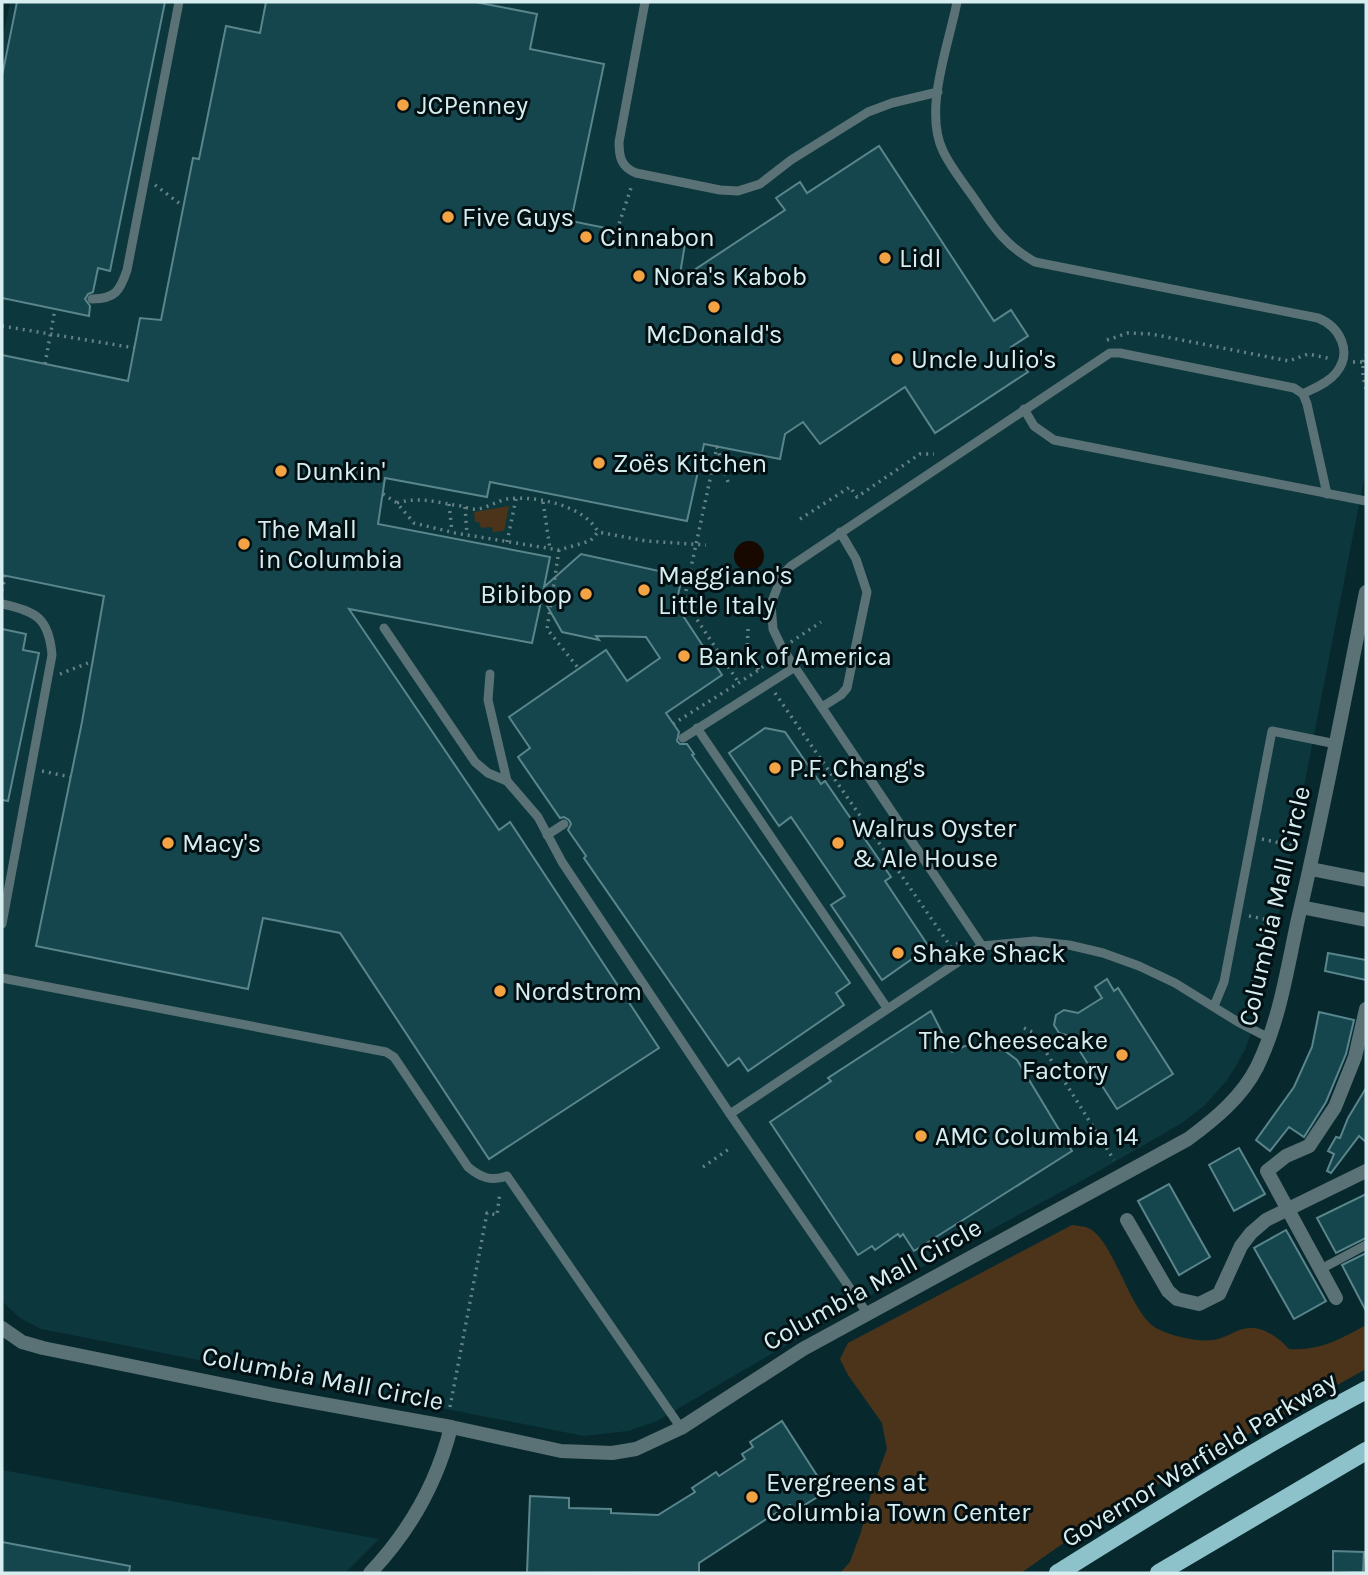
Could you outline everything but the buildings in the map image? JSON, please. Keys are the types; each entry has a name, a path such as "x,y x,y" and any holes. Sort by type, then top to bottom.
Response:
{"main road":[{"name":"Governor Warfield Parkway","path":"1058,1573 1204,1483 1366,1390"},
{"path":"1159,1573 1366,1451"}],"street":[{"name":"Columbia Mall Circle","path":"2,1328 22,1342 43,1348 561,1451 589,1454 636,1449 681,1428 760,1375 867,1313 1188,1139 1216,1118 1235,1098 1256,1069 1281,1001 1311,869 1366,597"},
{"path":"1311,869 1366,880"},
{"path":"1301,907 1366,920"},
{"path":"1336,1298 1268,1171 1286,1156 1309,1146 1335,1107 1355,1057 1366,1009"},
{"path":"1127,1220 1168,1291 1177,1298 1199,1304 1219,1294 1241,1246 1266,1220 1366,1171"},
{"path":"370,1573 386,1556 415,1515 436,1476 451,1427"}],"lane":[{"path":"92,299 104,299 115,294 122,285 127,270 180,2"},
{"path":"645,2 619,142 622,163 628,170 636,173 697,186 738,191 761,184 791,160 868,112 937,92"},
{"path":"957,2 937,92 935,118 943,151 996,231 1018,253 1035,262 1318,318 1336,329 1345,349 1337,372 1325,383 1303,394"},
{"path":"982,946 782,648 773,629 771,604 782,575 839,531 1102,356 1119,353 1284,384 1303,394 1326,494"},
{"path":"1024,409 1034,426 1054,440 1366,502"},
{"path":"822,707 841,695 850,681 867,592 856,559 839,531"},
{"path":"2,604 34,614 46,625 52,655 2,924"},
{"path":"384,628 475,762 488,773 507,781 538,817 562,862 867,1313"},
{"path":"683,738 795,667"},
{"path":"490,674 488,700 507,781"},
{"path":"697,728 887,1009"},
{"path":"1214,1006 1224,982 1272,731 1336,744"},
{"path":"547,835 564,824"},
{"path":"730,1114 982,946 1034,941 1103,953 1175,983 1269,1038"},
{"path":"2,978 386,1052 394,1057 468,1167 479,1176 487,1178 507,1176 681,1428"},
{"path":"1321,1269 1366,1245"}],"path":[{"path":"617,230 636,173"},
{"path":"45,364 55,309"},
{"path":"2,326 135,348"},
{"path":"1103,342 1128,333 1151,334 1289,361 1308,354 1363,362"},
{"path":"1366,355 1363,362 1366,389"},
{"path":"728,482 717,447 684,600 739,683"},
{"path":"800,519 850,487 857,497 920,454 932,456 939,450"},
{"path":"383,494 397,503 415,523 467,535 559,550 590,541 598,532"},
{"path":"397,503 427,499 477,509 499,501 516,499 543,502 578,510 593,521 598,532"},
{"path":"507,542 516,499"},
{"path":"543,502 550,549"},
{"path":"449,504 452,532"},
{"path":"466,507 467,535"},
{"path":"598,532 646,541 706,545"},
{"path":"559,550 547,629 579,669"},
{"path":"2,591 5,576"},
{"path":"673,724 759,670 782,648 821,622"},
{"path":"748,629 747,652 759,670 951,947 961,942"},
{"path":"1262,839 1294,846"},
{"path":"1247,916 1279,922"},
{"path":"1024,1028 1034,1032 1114,1160"},
{"path":"703,1167 729,1149"},
{"path":"450,1407 487,1213 497,1215 500,1192"}],"shaded area":[{"path":"10,2 1366,2 1366,469 1262,1001 1245,1050 1228,1079 1205,1105 1182,1123 1085,1179 891,1284 657,1421 628,1431 584,1436 41,1329 20,1318 2,1300 2,41"},
{"path":"509,506 504,531 493,532 492,527 481,528 479,522 475,522 474,512"},
{"path":"749,541 759,546 764,556 759,566 749,571 739,566 734,556 739,546"},
{"path":"1072,1225 1086,1227 1097,1235 1106,1246 1146,1320 1162,1331 1184,1338 1213,1340 1243,1329 1256,1328 1274,1336 1289,1349 1300,1349 1330,1343 1366,1325 1366,1369 1102,1516 1021,1573 840,1573 850,1562 887,1449 882,1423 840,1359 848,1343"},
{"path":"2,1470 379,1539 345,1573 2,1573"}],"place":[{"name":"JCPenney","path":"403,105"},
{"name":"Five Guys","path":"448,217"},
{"name":"Cinnabon","path":"586,237"},
{"name":"Lidl","path":"885,258"},
{"name":"Nora's Kabob","path":"639,276"},
{"name":"McDonald's","path":"714,307"},
{"name":"Uncle Julio's","path":"897,359"},
{"name":"Zoës Kitchen","path":"599,463"},
{"name":"Dunkin'","path":"281,471"},
{"name":"The Mall in Columbia","path":"244,544"},
{"name":"Maggiano's Little Italy","path":"644,590"},
{"name":"Bibibop","path":"586,594"},
{"name":"Bank of America","path":"684,656"},
{"name":"P.F. Chang's","path":"775,768"},
{"name":"Macy's","path":"168,843"},
{"name":"Walrus Oyster & Ale House","path":"838,843"},
{"name":"Shake Shack","path":"898,953"},
{"name":"Nordstrom","path":"500,991"},
{"name":"The Cheesecake Factory","path":"1122,1055"},
{"name":"AMC Columbia 14","path":"921,1136"},
{"name":"Evergreens at Columbia Town Center","path":"752,1497"}]}
